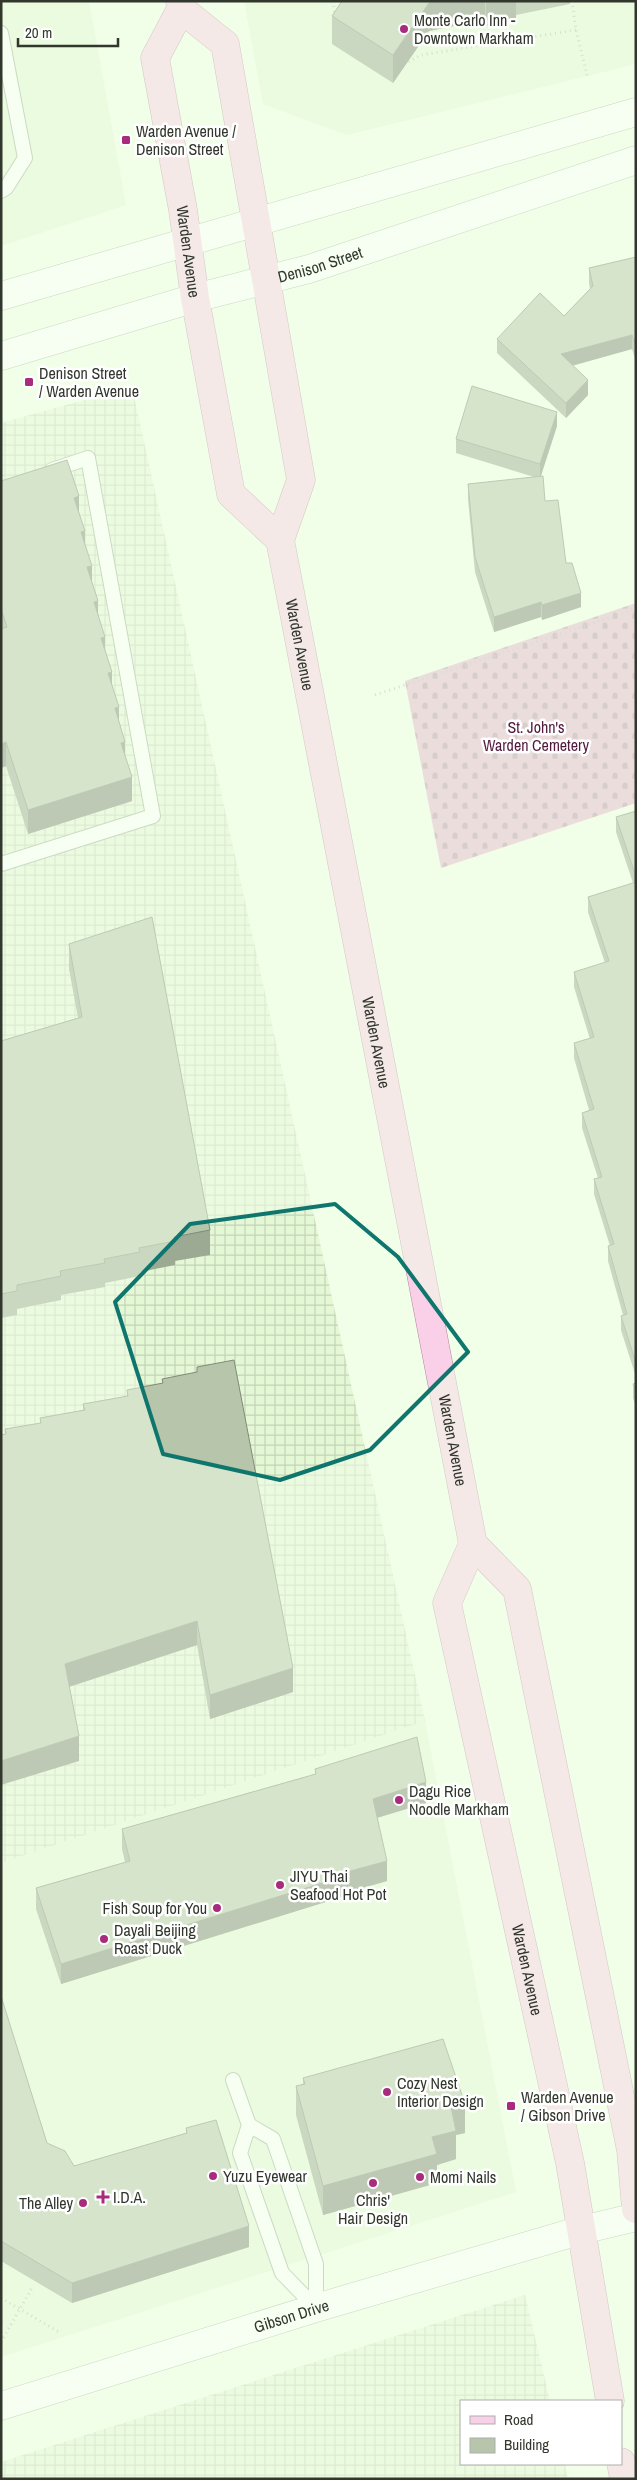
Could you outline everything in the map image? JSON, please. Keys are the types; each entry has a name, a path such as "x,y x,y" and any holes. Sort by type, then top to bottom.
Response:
{"main road":[{"name":"Warden Avenue","path":"280,540 231,494 195,298 183,210 155,58 181,5 225,44 255,222 268,280 301,480 280,540 473,1544 447,1603 570,2163 610,2400"},
{"path":"1,296 636,112"},
{"name":"Denison Street","path":"1,356 195,298 318,266 636,160"},
{"path":"473,1544 517,1589 631,2150 636,2209"},
{"name":"Gibson Drive","path":"1,2406 316,2308 582,2230 636,2218"},
{"path":"622,2465 624,2479"}],"lane":[{"path":"1,34 25,158 6,188 1,191"},
{"path":"1,864 153,816 88,458 36,475"},
{"path":"233,2080 249,2125 240,2153 282,2273 316,2308"},
{"path":"249,2125 273,2139 316,2264 316,2308"}],"path":[{"path":"332,1 336,19"},
{"path":"572,1 576,30 588,79"},
{"path":"404,65 421,55 576,30"},
{"path":"375,695 636,609"},
{"path":"1,2342 33,2286"},
{"path":"1,2298 59,2332"}],"highlighted area":[{"path":"335,1204 398,1257 468,1352 370,1450 280,1480 163,1454 115,1302 190,1224"}],"shaded area":[{"path":"1,1 89,1 126,205 1,246"},
{"path":"244,1 636,1 636,64 347,135 263,104"},
{"path":"132,387 425,1721 1,1863 1,423"},
{"path":"425,1721 516,2192 1,2357 1,1863"},
{"path":"525,2295 550,2400 460,2400 460,2465 565,2465 568,2479 1,2479 1,2462"}],"green space":[{"name":"St. John's Warden Cemetery","path":"636,603 636,803 441,868 405,681"}],"building":[{"path":"342,1 439,1 429,3 393,55 332,16"},
{"path":"636,257 636,346 632,335 561,354 588,380 566,403 497,339 540,293 564,316 593,286 589,268"},
{"path":"472,386 557,412 540,464 456,439"},
{"path":"67,460 79,496 74,498 85,531 81,532 92,566 87,567 98,601 94,602 105,637 101,638 112,672 108,673 119,707 115,708 125,742 121,743 132,777 28,810 6,742 1,744 1,629 7,627 1,609 1,481"},
{"path":"543,476 545,501 558,500 566,563 572,563 581,593 542,605 541,602 494,617 475,557 468,484"},
{"path":"636,811 636,877 616,817"},
{"path":"636,882 636,1363 621,1316 627,1314 608,1246 614,1244 594,1179 602,1177 582,1113 594,1109 574,1043 594,1037 574,972 609,961 588,897"},
{"path":"152,917 210,1230 174,1237 175,1241 139,1248 140,1252 104,1259 105,1263 60,1271 61,1276 17,1285 17,1291 1,1294 1,1041 82,1017 69,944"},
{"path":"234,1360 293,1668 210,1695 197,1621 65,1664 79,1736 1,1761 1,1435 6,1434 5,1429 41,1423 40,1418 85,1410 83,1404 128,1396 127,1390 163,1383 162,1379 197,1372 197,1367"},
{"path":"417,1737 426,1782 373,1799 387,1861 347,1872 348,1875 61,1964 36,1888 130,1861 122,1829 316,1774 315,1769"},
{"path":"1,1996 47,2143 65,2151 74,2166 187,2133 186,2128 216,2120 249,2226 72,2283 1,2241"},
{"path":"443,2039 465,2104 451,2107 456,2131 432,2137 437,2154 323,2186 296,2086 305,2084 303,2078"}],"place":[{"name":"Monte Carlo Inn - Downtown Markham","path":"404,29"},
{"name":"Warden Avenue / Denison Street","path":"126,140"},
{"name":"Denison Street / Warden Avenue","path":"29,382"},
{"name":"Dagu Rice Noodle Markham","path":"399,1800"},
{"name":"JIYU Thai Seafood Hot Pot","path":"280,1885"},
{"name":"Fish Soup for You","path":"217,1908"},
{"name":"Dayali Beijing Roast Duck","path":"104,1939"},
{"name":"Cozy Nest Interior Design","path":"387,2092"},
{"name":"Warden Avenue / Gibson Drive","path":"511,2106"},
{"name":"Yuzu Eyewear","path":"213,2176"},
{"name":"Momi Nails","path":"420,2177"},
{"name":"Chris' Hair Design","path":"373,2183"},
{"name":"I.D.A.","path":"103,2197"},
{"name":"The Alley","path":"83,2203"}]}
